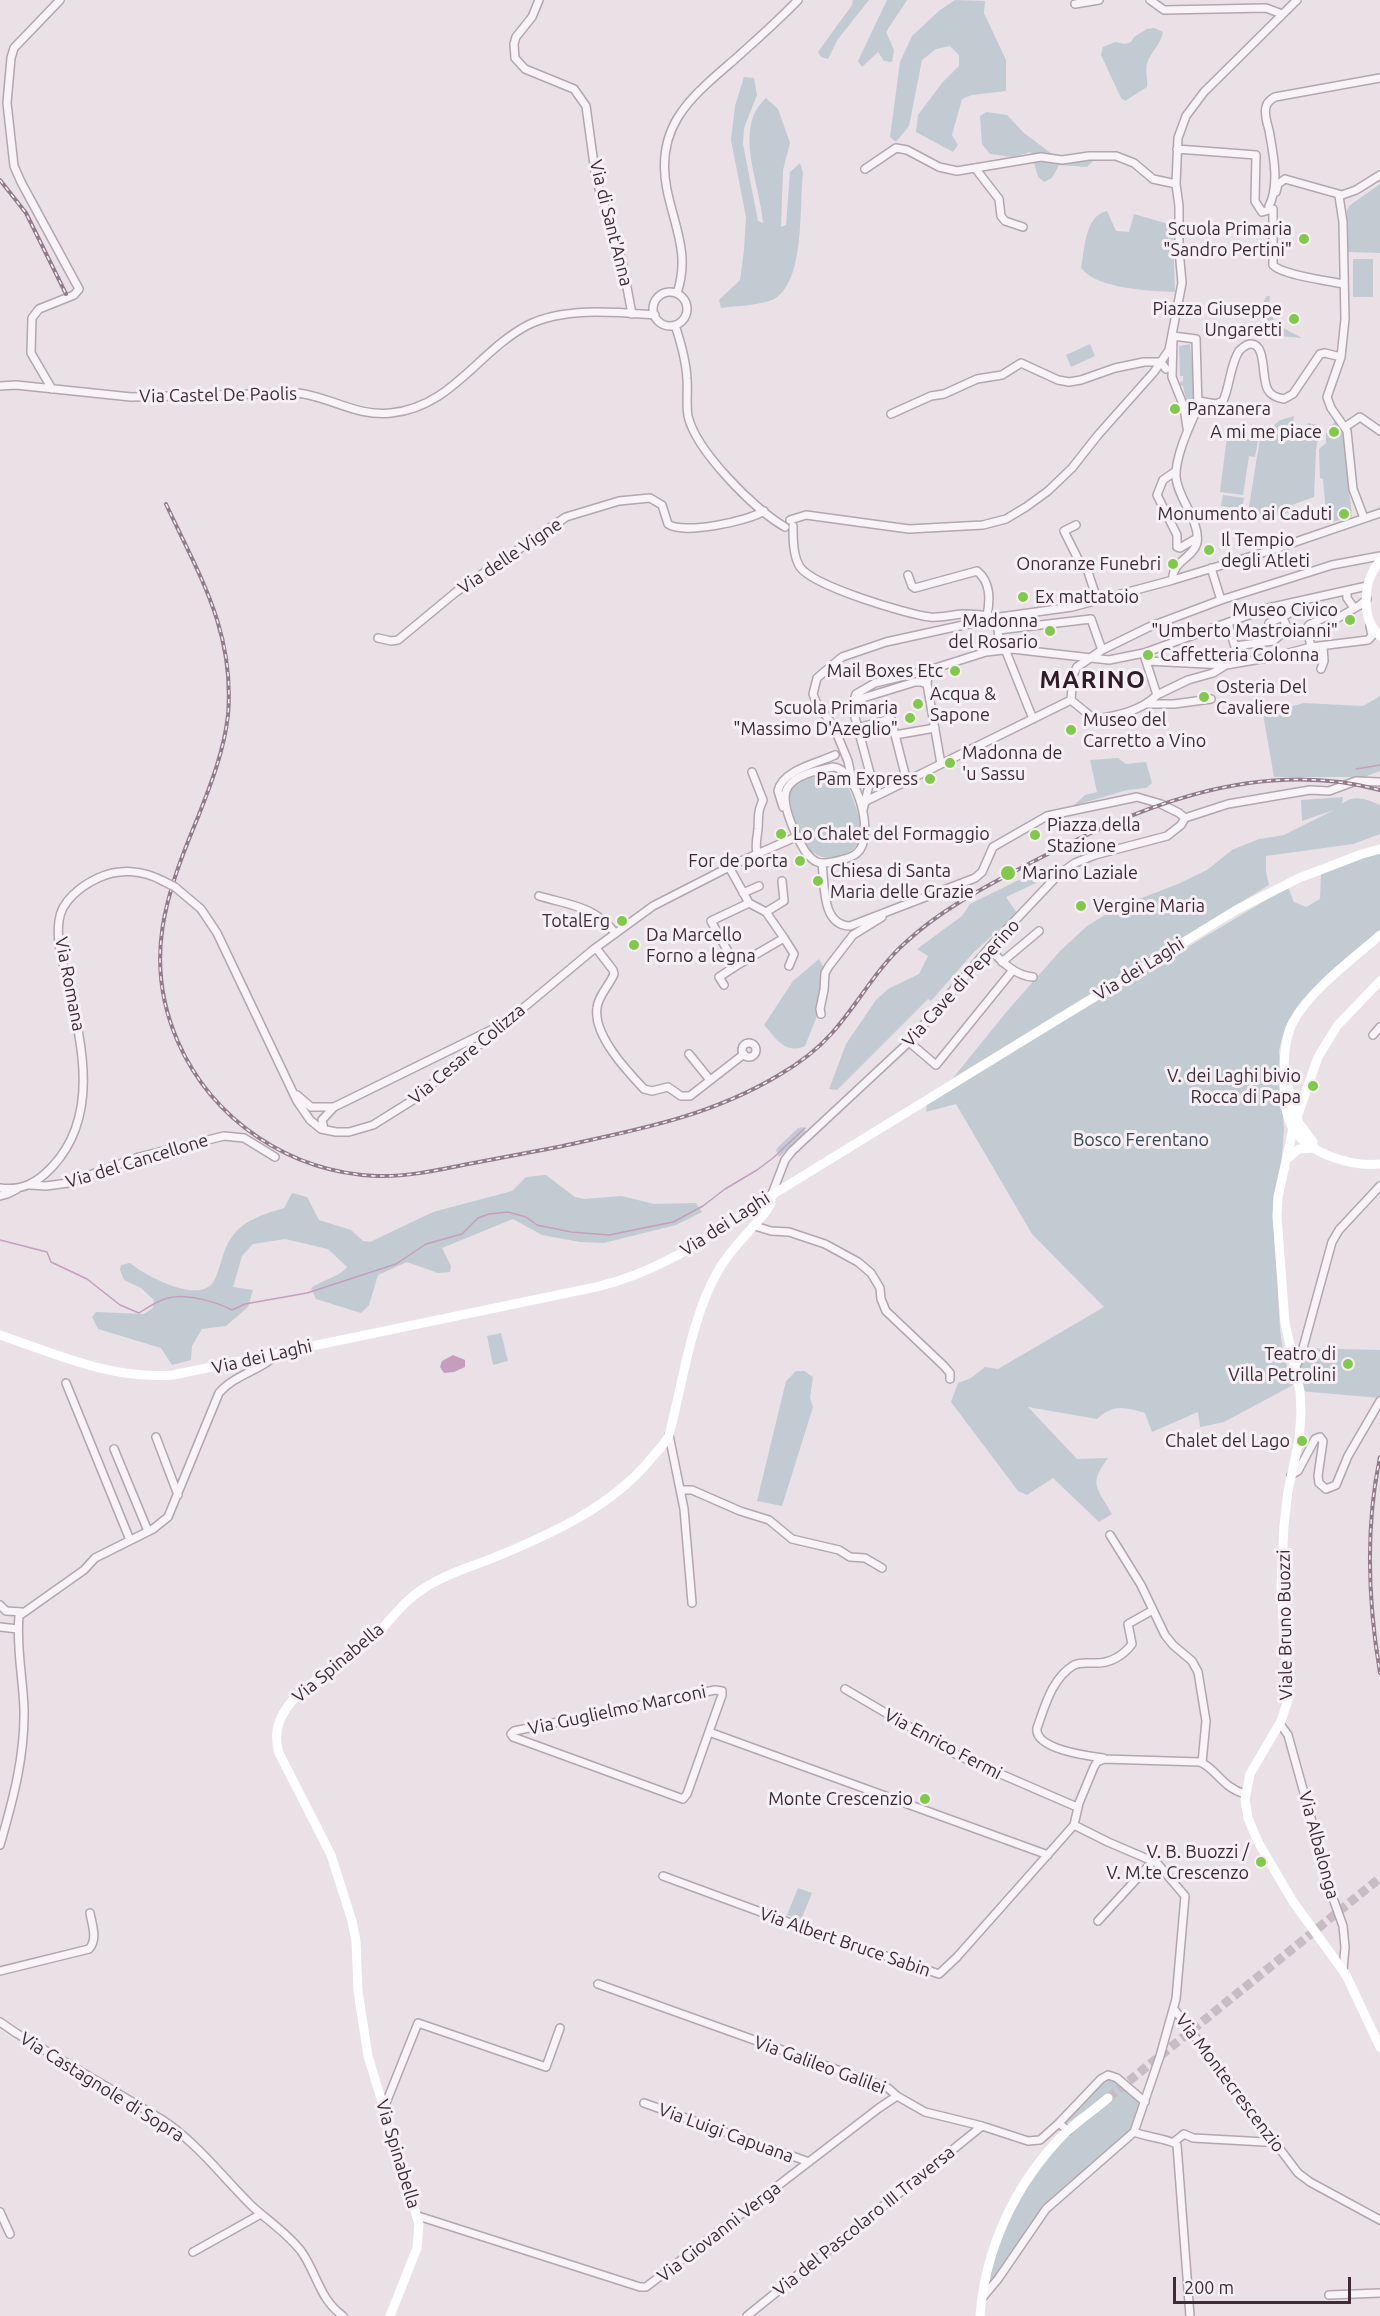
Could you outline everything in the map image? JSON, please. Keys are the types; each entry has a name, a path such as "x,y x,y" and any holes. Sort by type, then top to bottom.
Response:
{"main road":[{"path":"1376,637 1365,601 1372,571 1380,561"},
{"name":"Via dei Laghi","path":"0,1335 106,1369 142,1376 192,1372 632,1278 675,1257 772,1194 1251,901 1314,872 1380,849"},
{"path":"1287,1160 1284,1068 1288,1035 1301,1009 1380,935"},
{"path":"1287,1160 1293,1129 1318,1057 1331,1034 1380,981"},
{"path":"1284,1068 1297,1118 1318,1149"},
{"path":"1289,1090 1300,1093 1307,1086"},
{"path":"1303,1100 1305,1126 1310,1138"},
{"path":"1286,1110 1293,1129 1302,1139 1318,1149 1349,1163 1380,1164"},
{"path":"1287,1160 1299,1149 1318,1149"},
{"name":"Viale Bruno Buozzi","path":"1287,1160 1279,1189 1277,1217 1285,1323 1300,1390 1301,1414 1299,1440 1284,1525 1281,1587 1288,1700 1280,1724 1250,1774 1245,1794 1248,1818 1258,1842 1292,1900 1343,1970 1380,2047"},
{"name":"Via Spinabella","path":"390,2316 419,2244 418,2216 374,2076 366,2042 358,1991 354,1925 331,1856 279,1753 276,1734 280,1719 295,1697 366,1644 423,1588 536,1540 576,1519 636,1475 669,1435 700,1314 708,1292 723,1263 770,1205 772,1194"},
{"path":"980,2316 981,2299 991,2252 1010,2210 1039,2164 1068,2131 1108,2098"}],"street":[{"path":"52,389 31,353 32,318 39,309 74,295 79,290 16,173 11,147 8,93 13,50 60,0"},
{"name":"Via di Sant'Anna","path":"539,0 532,17 516,38 513,51 515,58 525,69 574,89 585,106 596,179 622,261 632,314"},
{"path":"677,293 682,273 683,253 665,169 666,151 674,124 699,89 777,22 798,0"},
{"path":"1075,4 1099,0"},
{"path":"1150,0 1164,10 1266,8 1277,10 1282,14"},
{"path":"675,325 684,357 688,415 694,433 713,462 777,522 789,525 812,516 909,529 939,529 983,525 1006,519 1048,491 1072,468 1154,372 1164,366 1173,336 1182,283 1176,184 1179,130 1193,105 1297,0"},
{"path":"1344,284 1288,273 1273,265 1271,207 1274,159 1265,107 1271,99 1380,78"},
{"path":"865,170 896,148 907,150 931,164 957,171 1041,157 1062,160 1089,156 1116,156 1134,163 1153,179 1176,184"},
{"path":"1177,150 1256,155 1254,195 1262,212 1271,207 1278,184 1285,179 1297,182"},
{"path":"1274,159 1281,173 1319,191 1339,196 1352,192 1380,175"},
{"path":"975,168 999,199 1001,216 1005,221 1023,227"},
{"path":"1339,196 1345,319 1341,357 1327,393 1331,408 1345,427 1353,489 1363,516"},
{"path":"677,293 684,300 687,310 683,319 675,325 665,325 655,315 654,304 660,295 677,293"},
{"name":"Via Castel De Paolis","path":"0,386 131,397 298,393 322,397 362,413 393,413 411,410 432,401 510,337 538,321 573,314 655,315"},
{"path":"1172,376 1173,336"},
{"path":"1173,336 1196,339 1199,404 1188,430 1176,471 1176,479 1197,538 1191,553 1174,569 1173,580"},
{"path":"1184,407 1216,404 1223,401 1237,355 1244,346 1251,344 1257,346 1262,352 1267,389 1274,396 1284,399 1293,394 1315,358 1320,354 1341,357"},
{"path":"891,414 933,395 943,395 977,378 1002,375 1021,363 1061,381 1070,382 1144,362 1164,366 1172,376 1184,407 1188,430"},
{"path":"1345,427 1360,417 1380,431"},
{"path":"1176,471 1163,480 1157,495 1177,535 1177,547 1180,548 1197,538"},
{"name":"Via delle Vigne","path":"378,638 398,640 456,592 561,520 619,501 644,497 656,500 664,508 669,525 678,529 720,525 756,517 764,511"},
{"path":"864,806 857,797 848,761 834,727 814,698 813,685 819,674 842,657 878,644 1000,617 1072,607 1173,580 1363,516 1380,513"},
{"path":"789,525 798,562 803,570 821,581 864,599 928,617 966,614 1000,617"},
{"path":"1076,525 1064,531 1082,567 1087,569 1097,599"},
{"path":"1071,700 1073,675 1077,667 1102,650 1154,625 1221,600 1360,558 1380,556"},
{"path":"1211,568 1221,600"},
{"path":"909,575 912,586 915,588 977,571 983,576 988,589 987,616"},
{"path":"835,755 793,773 780,784 778,795 796,837 813,860 822,864 850,858 861,850 865,838 864,806 871,777 852,706 860,691 875,683 986,652 1003,650 1109,660 1144,653 1285,603 1367,586"},
{"path":"1347,591 1347,598 1354,608"},
{"path":"1311,647 1308,626 1329,615 1333,621 1365,601"},
{"path":"1261,642 1260,632 1272,628 1269,623 1288,614 1285,603"},
{"path":"1235,646 1273,641 1288,629 1282,616"},
{"path":"1033,719 1003,650 998,630 1091,619 1102,650"},
{"path":"1228,623 1239,661"},
{"path":"1148,665 1226,664 1376,637"},
{"path":"1321,669 1324,662 1323,646"},
{"path":"1144,653 1157,695"},
{"path":"1076,658 1077,667"},
{"path":"1148,704 1157,695 1188,680 1213,673 1226,664"},
{"path":"928,670 927,684 941,764"},
{"path":"853,701 921,681 927,684"},
{"path":"1071,700 1094,719 1118,715 1148,704 1174,704 1210,699"},
{"path":"864,806 941,764 1071,700"},
{"path":"857,728 891,719 907,782"},
{"path":"895,735 935,728"},
{"path":"796,837 784,798 790,784 805,775 833,767 843,770 854,785"},
{"path":"752,772 763,800 757,813 758,829 754,843 758,854"},
{"name":"Via Cave di Peperino","path":"772,1194 785,1160 792,1150 909,1042 988,948 1066,869 1104,852 1167,836 1181,825 1185,818 1228,804 1310,790 1329,791 1356,780 1380,782"},
{"path":"857,797 868,792"},
{"path":"822,864 829,913 837,922 850,926 975,878 982,872 993,847 1047,816 1137,797 1161,804 1185,818"},
{"name":"Via Cesare Colizza","path":"324,1130 349,1132 381,1121 413,1100 596,948 653,906 729,867 796,837"},
{"path":"729,867 749,903 766,912 794,954 789,966"},
{"name":"Via Romana","path":"0,1188 17,1188 30,1185 38,1180 60,1159 70,1143 80,1115 83,1095 83,1050 59,949 60,915 74,894 104,876 123,872 139,872 164,881 175,887 201,909 217,933 297,1101 308,1117 324,1130"},
{"path":"766,912 784,901 782,881"},
{"path":"743,893 759,886"},
{"path":"539,896 589,910 607,921 615,933"},
{"path":"736,966 711,921 749,903"},
{"path":"821,1014 825,973 829,966 853,935 883,917 885,912"},
{"path":"1002,962 1039,931"},
{"path":"724,985 719,976 784,938"},
{"path":"596,948 614,974 597,1007 599,1028 610,1047 640,1085 649,1091 668,1087 679,1095 688,1097 744,1054"},
{"path":"988,948 1013,970 1026,977 1033,977"},
{"path":"909,1042 936,1065 1013,970"},
{"path":"324,1130 321,1120 334,1107 508,1021"},
{"path":"1373,1035 1380,1027"},
{"path":"463,1044 467,1052 463,1059"},
{"path":"689,1054 710,1080"},
{"name":"Via Romana","path":"287,1080 300,1099 308,1106 334,1107"},
{"name":"Via del Cancellone","path":"30,1185 46,1186 68,1183 139,1157 231,1136 244,1138 275,1157"},
{"path":"1294,1369 1301,1355 1320,1280 1334,1238 1380,1186"},
{"path":"0,1196 17,1188"},
{"path":"754,1226 771,1231 789,1232 825,1244 858,1262 871,1274 880,1288 881,1299 886,1311 944,1366 950,1374 950,1379"},
{"path":"0,1845 19,1776 24,1726 19,1616 84,1570 95,1558 148,1532 168,1517 218,1394 230,1383 266,1364 279,1352"},
{"path":"66,1383 129,1540"},
{"path":"1291,1475 1298,1471 1315,1439 1320,1437 1323,1441 1319,1483 1326,1489 1336,1485 1348,1456 1380,1401"},
{"path":"669,1435 684,1509 692,1603"},
{"path":"156,1437 178,1495"},
{"path":"114,1449 148,1532"},
{"path":"681,1490 692,1490 740,1511 769,1520 792,1539 839,1550 850,1557 865,1558 882,1568"},
{"path":"1110,1535 1136,1575 1169,1640 1189,1658 1198,1672 1206,1721 1203,1763"},
{"path":"0,1605 6,1611 22,1612"},
{"path":"1153,1610 1128,1624 1132,1644 1116,1658 1105,1663 1077,1664 1060,1677 1052,1690 1036,1734 1057,1748 1106,1759 1203,1763 1226,1786 1245,1794"},
{"path":"0,1627 18,1629"},
{"name":"Via Enrico Fermi","path":"845,1689 964,1759 1077,1807"},
{"name":"Via Guglielmo Marconi","path":"720,1690 723,1694 709,1732 687,1794 682,1799 513,1737 511,1734 514,1731 720,1690"},
{"name":"Via Albalonga","path":"1280,1724 1288,1735 1307,1801 1321,1865 1342,1926 1345,1943 1343,1970"},
{"path":"709,1732 1048,1855"},
{"path":"1074,1826 1077,1807 1095,1765 1106,1759"},
{"name":"Via Albert Bruce Sabin","path":"663,1876 825,1936 939,1974 957,1957 1074,1826"},
{"name":"Via Montecrescenzio","path":"1074,1826 1154,1861 1185,1896 1179,1979 1174,2009 1294,2169 1304,2179 1380,2220"},
{"path":"1098,1921 1154,1861"},
{"path":"0,1971 89,1949 94,1937 90,1913"},
{"name":"Via Galileo Galilei","path":"598,1984 888,2088 897,2096 929,2113 1034,2142 1043,2138 1059,2124"},
{"path":"981,2299 998,2279 1046,2209 1134,2132 1174,2009"},
{"name":"Via Castagnole di Sopra","path":"0,2022 169,2125 200,2151 261,2214 299,2249 307,2260 324,2297 343,2316"},
{"path":"384,2108 418,2023 546,2067 560,2028"},
{"path":"1068,2131 1059,2124 1101,2079 1108,2075 1117,2078 1145,2102"},
{"name":"Via Giovanni Verga","path":"418,2216 646,2287 897,2096"},
{"name":"Via Luigi Capuana","path":"644,2103 808,2162"},
{"name":"Via del Pascolaro III Traversa","path":"747,2316 981,2126"},
{"path":"1134,2132 1149,2138 1174,2142 1184,2134 1193,2138 1265,2142 1271,2139"},
{"path":"1174,2142 1177,2147 1190,2316"},
{"path":"0,2212 10,2234"},
{"path":"193,2252 261,2214"},
{"path":"1329,2295 1380,2293"}],"green space":[{"path":"853,0 869,0 838,39 828,59 821,57 818,52 852,5"},
{"path":"887,0 907,0 886,32 894,50 892,62 884,61 878,52 862,67 858,61"},
{"path":"955,0 985,1 984,13 1006,60 1006,91 972,95 962,99 952,135 958,145 953,152 916,132 918,115 942,83 959,66 959,55 950,46 936,49 922,60 909,126 896,142 890,137 900,62 912,36 940,10"},
{"path":"1154,28 1163,32 1147,63 1147,87 1125,101 1121,98 1101,55 1103,47 1115,42 1125,44 1131,42 1134,37 1147,29"},
{"path":"744,77 754,78 757,95 744,128 743,144 758,221 763,223 751,158 751,125 756,110 766,98 778,109 790,143 783,170 781,227 786,225 790,172 800,163 803,173 799,243 791,278 783,292 767,302 721,308 719,300 740,280 744,250 746,217 731,140 735,106"},
{"path":"986,112 1007,115 1024,133 1056,157 1093,155 1094,160 1087,167 1059,165 1052,178 1044,182 1038,177 1031,152 1012,157 990,154 982,144 980,116"},
{"path":"1380,184 1380,253 1347,252 1349,206"},
{"path":"1107,211 1116,231 1129,232 1134,214 1165,223 1173,231 1175,292 1138,290 1111,285 1089,275 1081,268 1090,226 1099,214"},
{"path":"1353,259 1373,259 1373,297 1353,297"},
{"path":"1267,296 1270,296 1269,305 1273,319 1302,338 1280,336 1270,331 1262,309"},
{"path":"1090,344 1095,356 1071,367 1066,355"},
{"path":"1190,344 1196,401 1193,402 1186,399 1183,386 1180,385 1183,376 1180,376 1179,346"},
{"path":"1294,416 1293,425 1306,428 1308,423 1321,426 1316,449 1314,497 1289,506 1290,512 1263,520 1261,514 1247,519 1260,438 1280,420"},
{"path":"1335,421 1343,434 1352,516 1327,524 1323,479 1320,478 1319,449 1326,443 1326,433"},
{"path":"1227,436 1258,441 1255,457 1249,456 1243,495 1220,492"},
{"path":"1223,495 1244,498 1242,509 1221,506"},
{"path":"1380,696 1380,771 1364,777 1274,777 1263,714 1304,703 1363,706"},
{"path":"1118,758 1126,764 1146,762 1152,783 1146,788 1127,790 1073,806 1085,795 1097,792 1090,760"},
{"path":"828,772 838,774 847,784 859,815 861,833 855,848 848,853 831,858 817,855 804,842 794,818 789,794 795,784 800,781"},
{"path":"1343,797 1342,804 1356,798 1380,805 1380,834 1353,844 1266,856 1269,885 953,1078 1008,1010 1061,950 1087,926 1118,907 1207,870 1232,850 1259,839 1284,835 1334,810 1302,821 1301,800"},
{"name":"Bosco Ferentano","path":"1380,852 1380,932 1297,1007 1285,1028 1279,1050 1284,1130 1281,1166 1273,1202 1280,1330 1284,1356 1293,1385 1224,1422 1200,1427 1198,1412 1152,1432 1145,1413 1131,1409 1114,1409 1097,1419 1028,1407 1077,1459 1108,1458 1098,1474 1097,1486 1112,1514 1099,1522 1053,1478 1027,1495 1018,1491 951,1402 958,1383 971,1378 985,1367 998,1369 1104,1307 1032,1234 956,1104 926,1112 927,1104 1288,887 1294,902 1306,907 1320,899 1321,874"},
{"path":"1031,874 1036,883 1006,897 1017,913 973,953 931,1001 928,999 837,1090 829,1089 846,1044 876,1000 888,989 919,974 928,956 917,949 962,916 970,904"},
{"path":"819,959 824,968 817,1016 805,1046 786,1047 764,1025 793,981"},
{"path":"803,1127 806,1133 779,1157 776,1150 778,1147 798,1128"},
{"path":"546,1175 575,1197 584,1199 622,1196 654,1204 696,1203 702,1212 676,1225 604,1243 580,1242 542,1235 513,1219 442,1248 451,1266 450,1272 438,1273 407,1262 378,1275 369,1305 361,1313 316,1299 311,1288 347,1267 328,1249 285,1239 253,1244 242,1256 233,1287 253,1290 248,1307 226,1326 202,1329 192,1346 191,1360 172,1365 161,1348 98,1329 92,1317 96,1312 144,1314 153,1308 154,1300 141,1288 124,1280 120,1270 121,1265 130,1263 160,1281 187,1290 208,1287 215,1279 225,1249 235,1233 251,1220 284,1208 292,1193 307,1197 319,1220 351,1230 363,1241 370,1242 433,1212 512,1191 526,1177"},
{"path":"501,1333 508,1361 493,1365 487,1336"},
{"path":"1303,1348 1380,1350 1380,1398 1300,1391 1295,1369"},
{"path":"796,1371 804,1371 813,1377 810,1398 813,1407 782,1506 757,1501 786,1381"},
{"path":"798,1888 812,1893 801,1920 787,1915"},
{"path":"1111,2078 1139,2102 1130,2130 1043,2208 988,2286 1006,2228 1032,2181 1065,2139 1106,2095 1067,2124 1064,2122 1104,2080"}],"shaded area":[{"path":"453,1355 465,1360 465,1367 444,1373 440,1367 442,1361"}],"waterway":[{"path":"1356,769 1380,765"},
{"path":"0,1240 47,1252 51,1262 87,1279 120,1305 139,1313 160,1301 175,1297 201,1299 232,1310 245,1304 307,1293 396,1264 426,1244 462,1234 478,1218 489,1214 508,1212 526,1217 537,1225 571,1232 609,1235 673,1222 703,1206 725,1189 757,1170 805,1128"}],"tunnel":[{"path":"1108,2098 1380,1878"}],"railway":[{"path":"0,180 26,213 66,294"},
{"path":"166,504 212,605 226,657 229,685 228,715 220,754 208,792 176,873 162,928 161,983 167,1012 178,1042 193,1070 212,1096 233,1118 258,1137 285,1153 344,1172 376,1176 409,1175 558,1147 699,1112 753,1089 800,1061 832,1033 885,964 918,932 974,893 1061,847 1149,809 1239,784 1286,780 1333,781 1380,790"},
{"path":"1380,1457 1370,1538 1371,1592 1380,1673"}],"place":[{"name":"Scuola Primaria \"Sandro Pertini\"","path":"1304,239"},
{"name":"Piazza Giuseppe Ungaretti","path":"1294,319"},
{"name":"Panzanera","path":"1175,409"},
{"name":"A mi me piace","path":"1334,432"},
{"name":"Monumento ai Caduti","path":"1344,514"},
{"name":"Il Tempio degli Atleti","path":"1209,550"},
{"name":"Onoranze Funebri","path":"1173,564"},
{"name":"Ex mattatoio","path":"1023,597"},
{"name":"Museo Civico \"Umberto Mastroianni\"","path":"1350,620"},
{"name":"Madonna del Rosario","path":"1050,631"},
{"name":"Caffetteria Colonna","path":"1148,655"},
{"name":"Mail Boxes Etc","path":"955,671"},
{"name":"Osteria Del Cavaliere","path":"1204,697"},
{"name":"Acqua & Sapone","path":"918,704"},
{"name":"Scuola Primaria \"Massimo D'Azeglio\"","path":"910,718"},
{"name":"Museo del Carretto a Vino","path":"1071,730"},
{"name":"Madonna de 'u Sassu","path":"950,763"},
{"name":"Pam Express","path":"930,779"},
{"name":"Lo Chalet del Formaggio","path":"781,834"},
{"name":"Piazza della Stazione","path":"1035,835"},
{"name":"For de porta","path":"800,861"},
{"name":"Marino Laziale","path":"1008,873"},
{"name":"Chiesa di Santa Maria delle Grazie","path":"818,881"},
{"name":"Vergine Maria","path":"1081,906"},
{"name":"TotalErg","path":"622,921"},
{"name":"Da Marcello Forno a legna","path":"634,945"},
{"name":"V. dei Laghi bivio Rocca di Papa","path":"1313,1086"},
{"name":"Teatro di Villa Petrolini","path":"1348,1364"},
{"name":"Chalet del Lago","path":"1302,1441"},
{"name":"Monte Crescenzio","path":"925,1799"},
{"name":"V. B. Buozzi / V. M.te Crescenzo","path":"1261,1862"}],"district":[{"name":"MARINO","path":"1093,680"}]}
